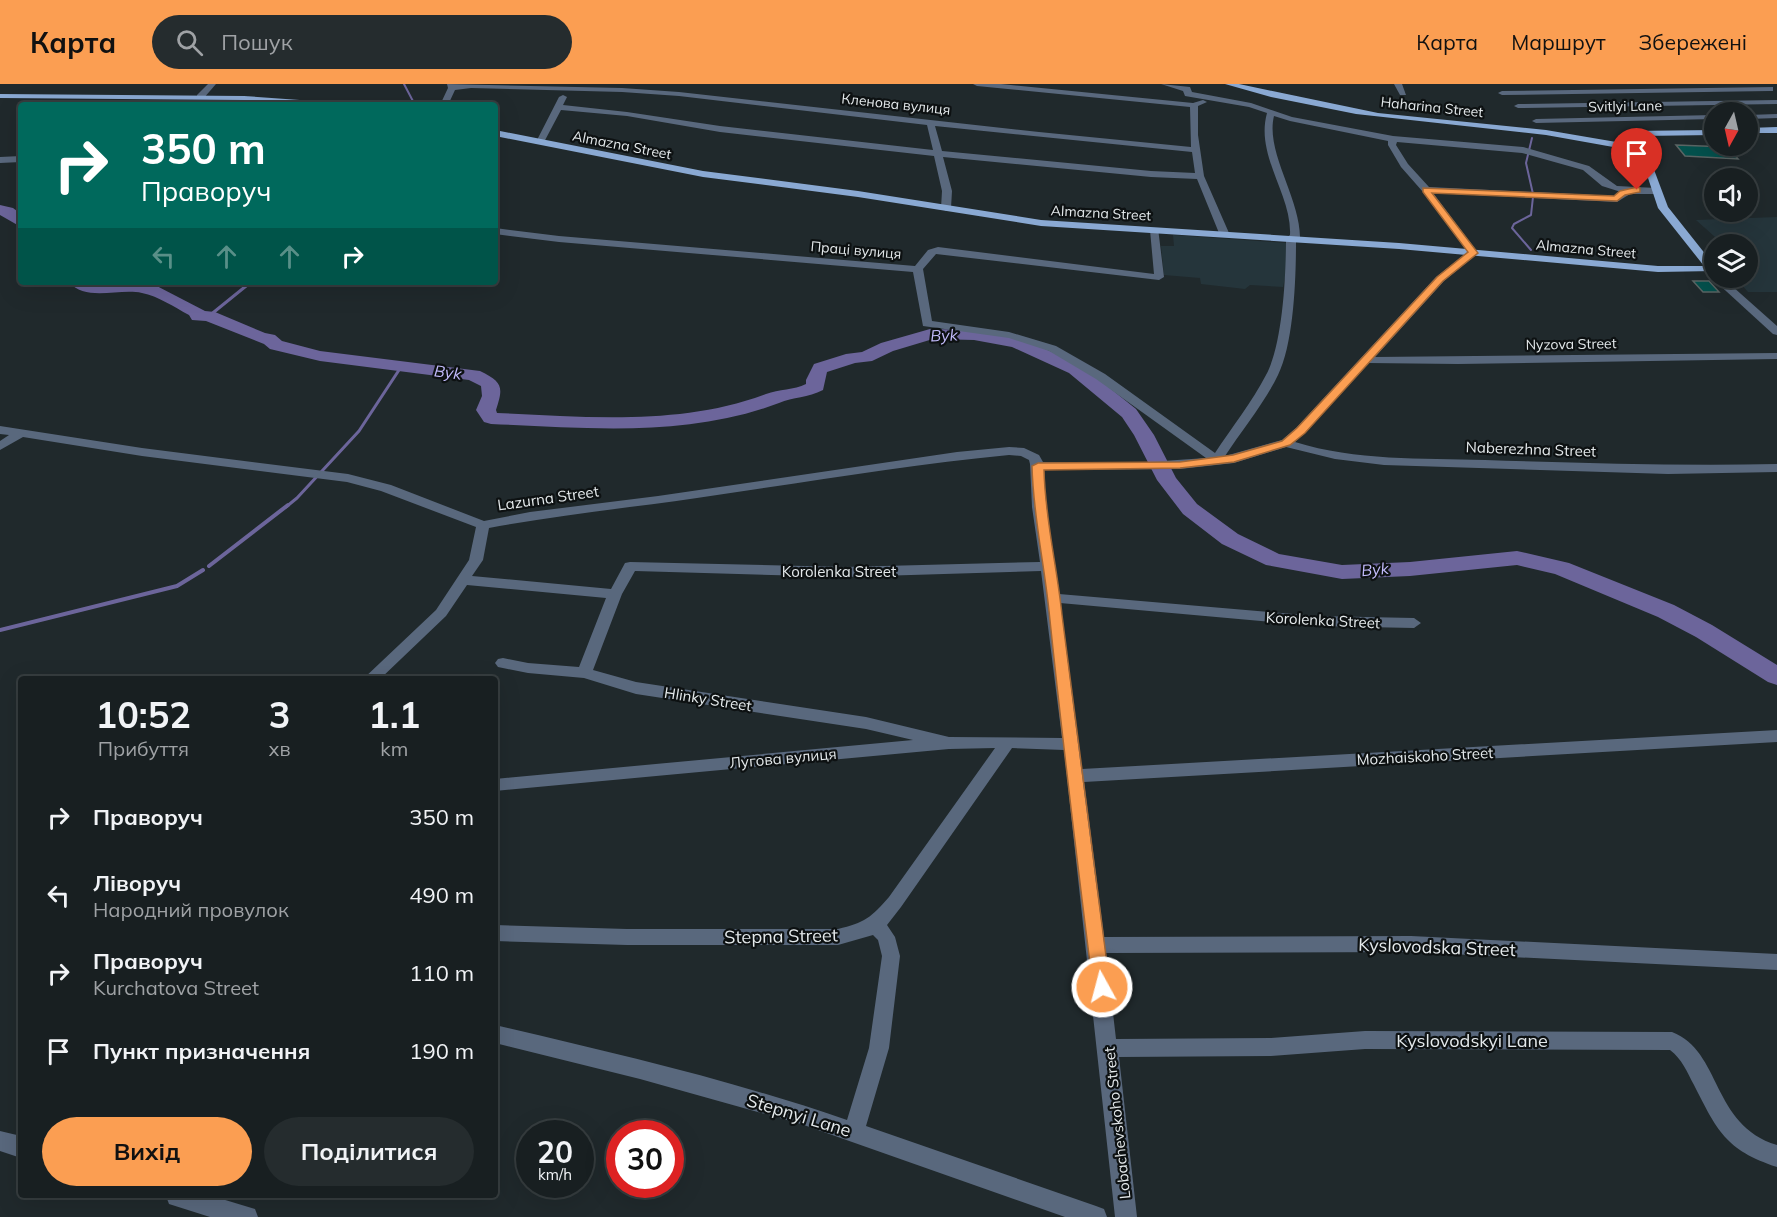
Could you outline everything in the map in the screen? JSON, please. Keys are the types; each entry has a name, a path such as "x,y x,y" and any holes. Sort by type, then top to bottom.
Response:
{"main road":[{"name":"Haharina Street","path":"1229,84 1376,114 1548,132 1633,148"},
{"path":"0,96 200,97 277,102"},
{"path":"1758,131 1777,130"},
{"path":"1570,135 1704,132"},
{"name":"Almazna Street","path":"498,134 703,174 858,194 1041,223 1293,238 1704,272"},
{"path":"1639,134 1632,139 1633,148 1646,159 1663,208 1704,259"}],"street":[{"path":"200,97 212,84"},
{"path":"977,84 1191,104 1212,97"},
{"path":"1166,84 1187,89 1200,176 1224,234"},
{"path":"1398,84 1404,93"},
{"path":"445,102 452,86"},
{"name":"Кленова вулиця","path":"452,86 568,86 679,94 1039,135 1197,150"},
{"path":"540,142 568,86"},
{"path":"1548,132 1499,91 1770,89"},
{"path":"1188,94 1251,105 1302,121 1393,139 1523,150 1586,168 1605,184 1615,189 1656,191"},
{"path":"1518,106 1777,102"},
{"path":"559,107 791,138 1000,160 1200,176"},
{"path":"918,269 927,324 978,329 1008,335 1037,343 1059,353 1093,371 1216,460 1274,374 1282,342 1296,222 1275,164 1267,120 1271,113"},
{"path":"1758,117 1777,116"},
{"name":"Svitlyi Lane","path":"1536,121 1704,117"},
{"path":"930,121 945,182 946,208"},
{"path":"1286,443 1440,279 1473,253 1426,190 1404,165 1392,145 1393,139"},
{"path":"0,160 18,159"},
{"path":"1426,190 1617,199 1623,193 1637,190"},
{"name":"Праці вулиця","path":"498,231 559,239 918,269 932,252 938,250 1135,277 1159,276 1155,230"},
{"path":"1731,288 1777,332"},
{"name":"Nyzova Street","path":"1365,360 1458,361 1777,356"},
{"name":"Lazurna Street","path":"0,430 177,457 348,478 386,488 483,525 530,516 658,500 957,456 1010,451 1024,452 1036,462 1134,467 1180,465 1243,457 1286,443"},
{"path":"0,446 21,433"},
{"name":"Naberezhna Street","path":"1286,443 1346,459 1384,461 1647,470 1777,468"},
{"name":"Lobachevskoho Street","path":"1036,462 1039,504 1054,598 1109,1048 1126,1217"},
{"path":"373,676 435,619 476,560 483,525"},
{"name":"Korolenka Street","path":"615,594 630,566 845,572 1048,566"},
{"path":"462,580 615,594 584,674"},
{"name":"Korolenka Street","path":"1054,598 1316,621 1414,623"},
{"name":"Hlinky Street","path":"504,663 584,674 636,688 866,723 949,743"},
{"name":"Mozhaiskoho Street","path":"1074,776 1777,736"},
{"path":"854,1132 879,1048 891,956 886,937 876,925 1008,742"},
{"name":"Лугова вулиця","path":"498,785 949,743 1071,744"},
{"name":"Stepna Street","path":"498,933 627,937 838,937 860,932 876,925"},
{"name":"Kyslovodska Street","path":"1096,945 1411,944 1777,962"},
{"name":"Stepnyi Lane","path":"498,1035 640,1069 801,1114 1096,1217"},
{"name":"Kyslovodskyi Lane","path":"1109,1048 1271,1047 1365,1040 1672,1041 1682,1045 1692,1059 1729,1130 1751,1148 1777,1156"},
{"path":"0,1140 18,1146"},
{"path":"184,1198 247,1217"}],"shaded area":[{"path":"1777,217 1777,292 1748,292 1745,288 1758,288 1758,234 1712,234 1696,220 1758,222 1758,218"},
{"path":"1173,235 1286,243 1287,268 1283,287 1250,285 1245,289 1201,284 1200,278 1164,275 1161,246 1174,246"}],"building":[{"path":"1676,145 1704,146 1704,156 1735,156 1738,159 1685,156"},
{"path":"1693,281 1704,281 1704,288 1715,288 1719,292 1703,292"}],"waterway":[{"path":"404,84 413,102"},
{"path":"1532,138 1526,163 1533,194"},
{"path":"1531,250 1512,228 1514,224 1531,215 1533,197"},
{"name":"Byk","path":"0,210 8,211 18,219"},
{"name":"Byk","path":"86,285 87,287 151,288 151,291 163,294 197,312 198,316 209,316 261,338 269,339 276,345 320,356 473,375 490,383 491,396 486,410 491,418 617,424 663,422 754,407 774,398 803,392 816,386 815,380 820,368 833,366 852,358 866,357 887,347 920,339 930,334 974,335 1017,343 1075,369 1129,413 1144,435 1167,480 1190,509 1230,539 1274,560 1342,572 1410,569 1517,558 1561,568 1666,611 1704,631 1777,676"},
{"path":"209,316 247,285"},
{"path":"286,507 359,431 401,367"},
{"path":"209,566 288,505"},
{"path":"0,630 177,586 203,570"}],"route":[{"path":"1102,987 1074,776 1054,598 1039,504 1038,466 1180,465 1234,459 1286,443 1301,430 1440,279 1473,253 1426,190 1617,199 1628,190 1637,190"}]}
